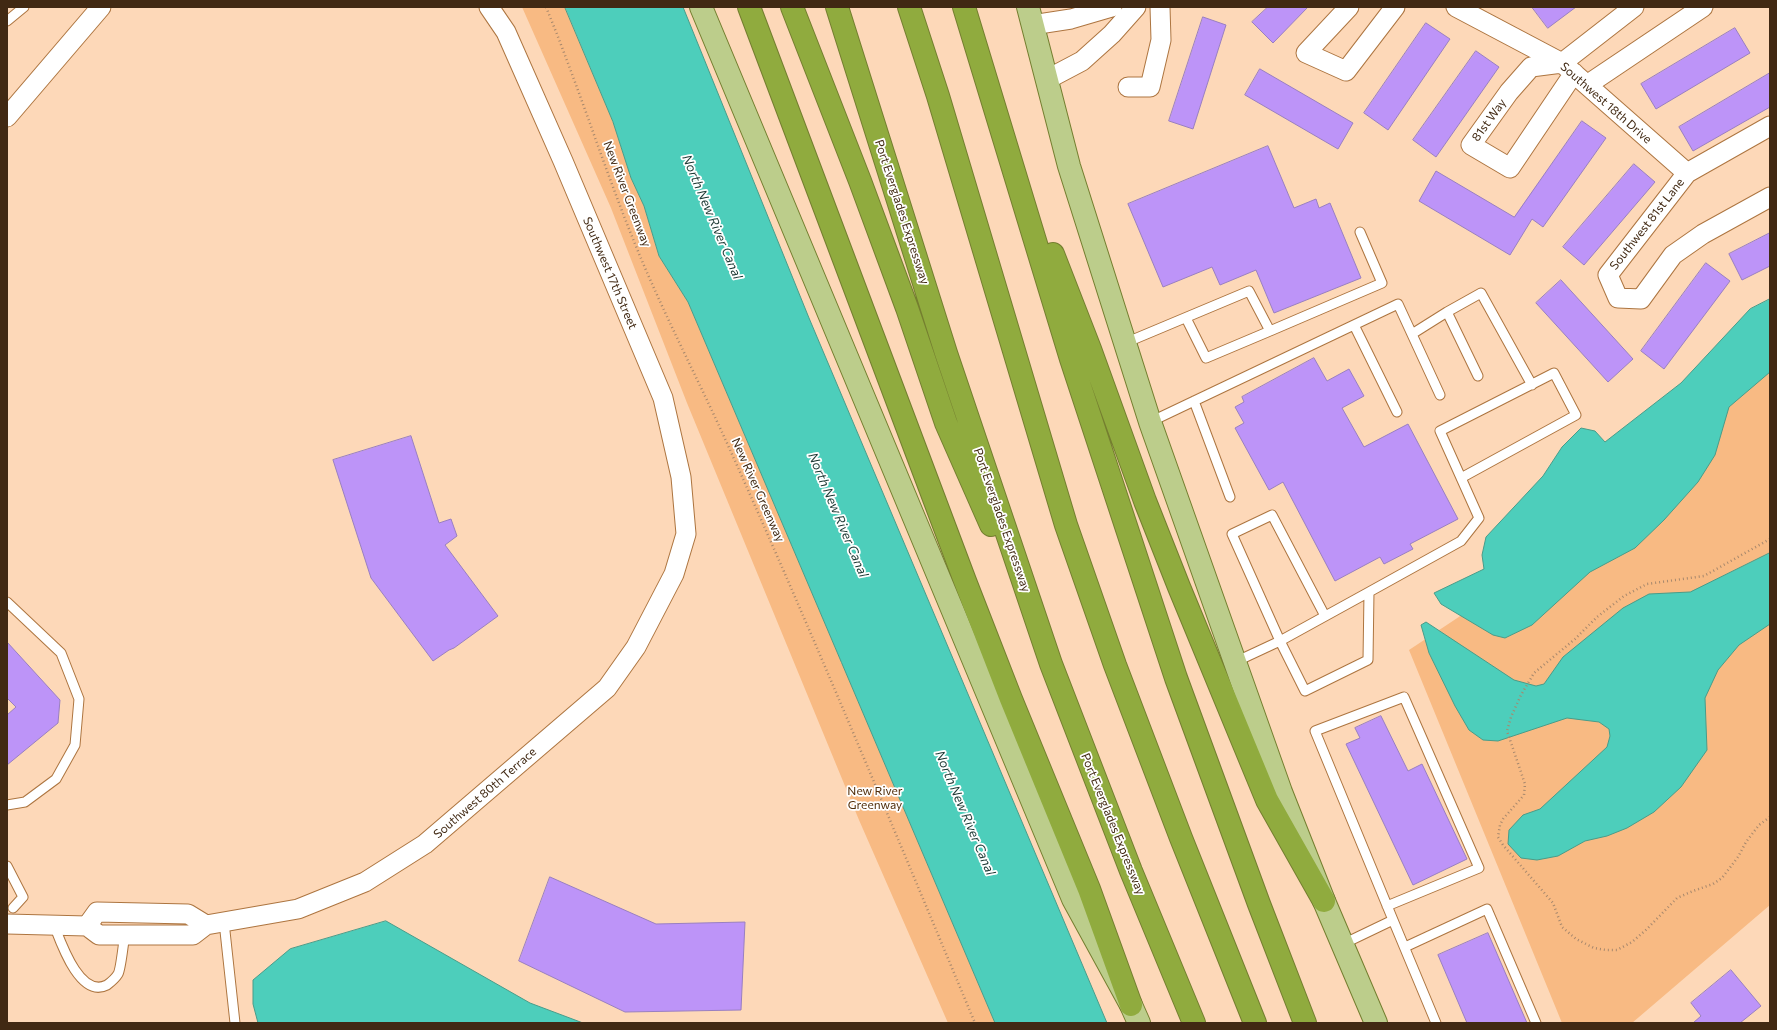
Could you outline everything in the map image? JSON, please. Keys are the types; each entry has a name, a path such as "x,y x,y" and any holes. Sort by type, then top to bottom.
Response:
{"highway":[{"path":"749,7 965,581 1089,889 1135,1014"},
{"path":"792,7 860,181 907,308 946,423 1051,664"},
{"name":"Port Everglades Expressway","path":"837,7 949,360 1051,664 1131,871 1194,1023"},
{"path":"909,7 938,96 1069,533 1115,665 1181,838 1255,1023"},
{"path":"964,7 1071,360 1176,678 1305,1023"},
{"path":"994,106 1090,349 1145,501 1267,800 1324,901"}],"main road":[{"path":"701,7 1073,899 1135,1014"},
{"path":"1030,16 1071,173 1150,422 1281,792 1324,901 1376,1023"}],"street":[{"path":"7,117 101,7"},
{"name":"Southwest 17th Street","path":"489,7 509,39 563,161 663,398 681,477 686,534 682,552"},
{"path":"1030,16 1071,18 1112,7"},
{"path":"1046,80 1082,61 1112,34 1136,7"},
{"path":"1128,87 1150,87 1161,40 1160,7"},
{"path":"1349,7 1306,53 1346,71 1395,7"},
{"name":"Southwest 18th Drive","path":"1456,7 1574,74 1687,173"},
{"name":"81st Way","path":"1634,7 1574,74 1510,168 1470,146 1509,92 1531,67 1574,74 1704,7"},
{"name":"Southwest 81st Lane","path":"1770,126 1687,173 1608,275 1618,298 1641,299 1672,255 1703,234 1770,197"},
{"name":"Southwest 80th Terrace","path":"11,915 54,925 87,926 99,935 193,936 215,924 298,909 365,882 425,844 608,688 636,647 674,574 682,552"},
{"path":"87,926 98,912 188,914 215,924"}],"lane":[{"path":"7,21 24,7"},
{"path":"1186,318 1206,358 1382,283 1360,232"},
{"path":"1125,344 1249,291 1270,331"},
{"path":"1412,334 1481,293 1532,385"},
{"path":"1150,422 1398,304 1440,395"},
{"path":"1448,312 1478,376"},
{"path":"1354,325 1397,412"},
{"path":"1235,662 1280,640 1462,541 1479,518 1461,478 1440,430 1554,373 1576,415 1461,478"},
{"path":"1194,401 1230,497"},
{"path":"1325,616 1272,515 1232,534 1304,691 1368,660 1369,592"},
{"path":"7,602 61,653 79,699 75,745 56,779 25,802 7,805"},
{"path":"1387,906 1479,868 1404,697 1315,731 1387,906 1436,1023"},
{"path":"7,866 23,897 11,915"},
{"path":"1405,947 1487,908 1536,1023"},
{"path":"1342,944 1393,920"},
{"path":"215,924 235,1023"},
{"path":"54,925 66,955 80,977 88,985 101,987 112,982 119,973 125,935"}],"path":[{"name":"New River Greenway","path":"546,7 568,60 622,211 653,286 730,450 829,674 975,1023"},
{"path":"1770,539 1704,576 1647,584 1624,596 1597,617 1575,639 1534,673 1521,695 1511,717 1507,731 1525,784 1524,795 1503,820 1500,825 1498,837 1531,879 1553,903 1562,927 1576,939 1594,948 1617,950 1632,942 1677,898 1713,884 1722,878 1738,857 1746,842 1760,825 1770,817"}],"green space":[{"name":"New River Greenway","path":"522,7 565,7 613,122 631,178 644,206 659,256 688,302 995,1023 948,1023 859,820 687,403 611,208"},
{"path":"1770,323 1770,905 1632,1023 1562,1023 1409,650 1495,593"}],"water":[{"name":"North New River Canal","path":"565,7 683,7 809,318 1107,1023 995,1023 688,302 659,256 644,206 631,178 613,122"},
{"path":"1770,299 1770,372 1729,407 1715,455 1698,482 1664,520 1635,548 1590,572 1532,625 1505,638 1493,635 1441,604 1434,593 1484,569 1482,555 1486,537 1543,476 1562,447 1581,428 1595,431 1605,442 1681,383 1750,309"},
{"path":"1770,553 1770,624 1739,645 1718,670 1705,698 1707,750 1681,787 1654,812 1627,828 1607,836 1585,841 1558,856 1537,860 1521,858 1508,844 1509,830 1523,815 1540,809 1607,747 1610,736 1609,729 1599,722 1567,718 1498,741 1483,740 1469,730 1455,706 1429,653 1421,625 1426,622 1514,680 1536,686 1544,684 1563,657 1623,608 1649,594 1690,592"},
{"path":"386,921 530,1003 583,1023 258,1023 253,1004 253,980 290,949"}],"building":[{"path":"1268,7 1308,7 1273,43 1252,22"},
{"path":"1532,7 1576,7 1548,28"},
{"path":"1203,17 1226,25 1193,129 1169,121"},
{"path":"1426,23 1450,39 1388,130 1364,113"},
{"path":"1735,28 1750,53 1656,109 1641,84"},
{"path":"1476,51 1499,67 1436,157 1413,140"},
{"path":"1260,69 1353,123 1338,149 1245,95"},
{"path":"1770,73 1770,107 1693,151 1679,127"},
{"path":"1582,121 1606,138 1543,227 1532,219 1510,255 1419,201 1436,171 1514,217"},
{"path":"1268,146 1294,208 1316,199 1319,208 1330,203 1361,278 1274,313 1256,270 1220,285 1212,267 1163,287 1128,204"},
{"path":"1634,164 1655,182 1584,265 1563,247"},
{"path":"1770,233 1770,266 1742,280 1729,254"},
{"path":"1706,263 1730,281 1664,369 1641,351"},
{"path":"1561,280 1633,359 1608,382 1536,303"},
{"path":"1314,358 1327,381 1349,369 1364,396 1342,408 1364,447 1408,424 1458,519 1410,544 1413,549 1384,564 1380,557 1335,581 1283,482 1269,490 1235,428 1244,423 1235,407 1244,402 1242,397"},
{"path":"411,436 439,523 451,519 457,536 445,545 498,616 454,648 433,661 371,578 333,460"},
{"path":"7,642 60,700 58,723 7,765 7,715 16,707 7,698"},
{"path":"1381,716 1408,771 1422,764 1467,859 1413,885 1346,744 1360,738 1355,728"},
{"path":"550,877 656,924 745,922 741,1010 625,1012 519,961"},
{"path":"1488,933 1527,1023 1467,1023 1438,955"},
{"path":"1731,970 1761,1006 1740,1023 1693,1023 1701,1016 1691,1003"}]}
